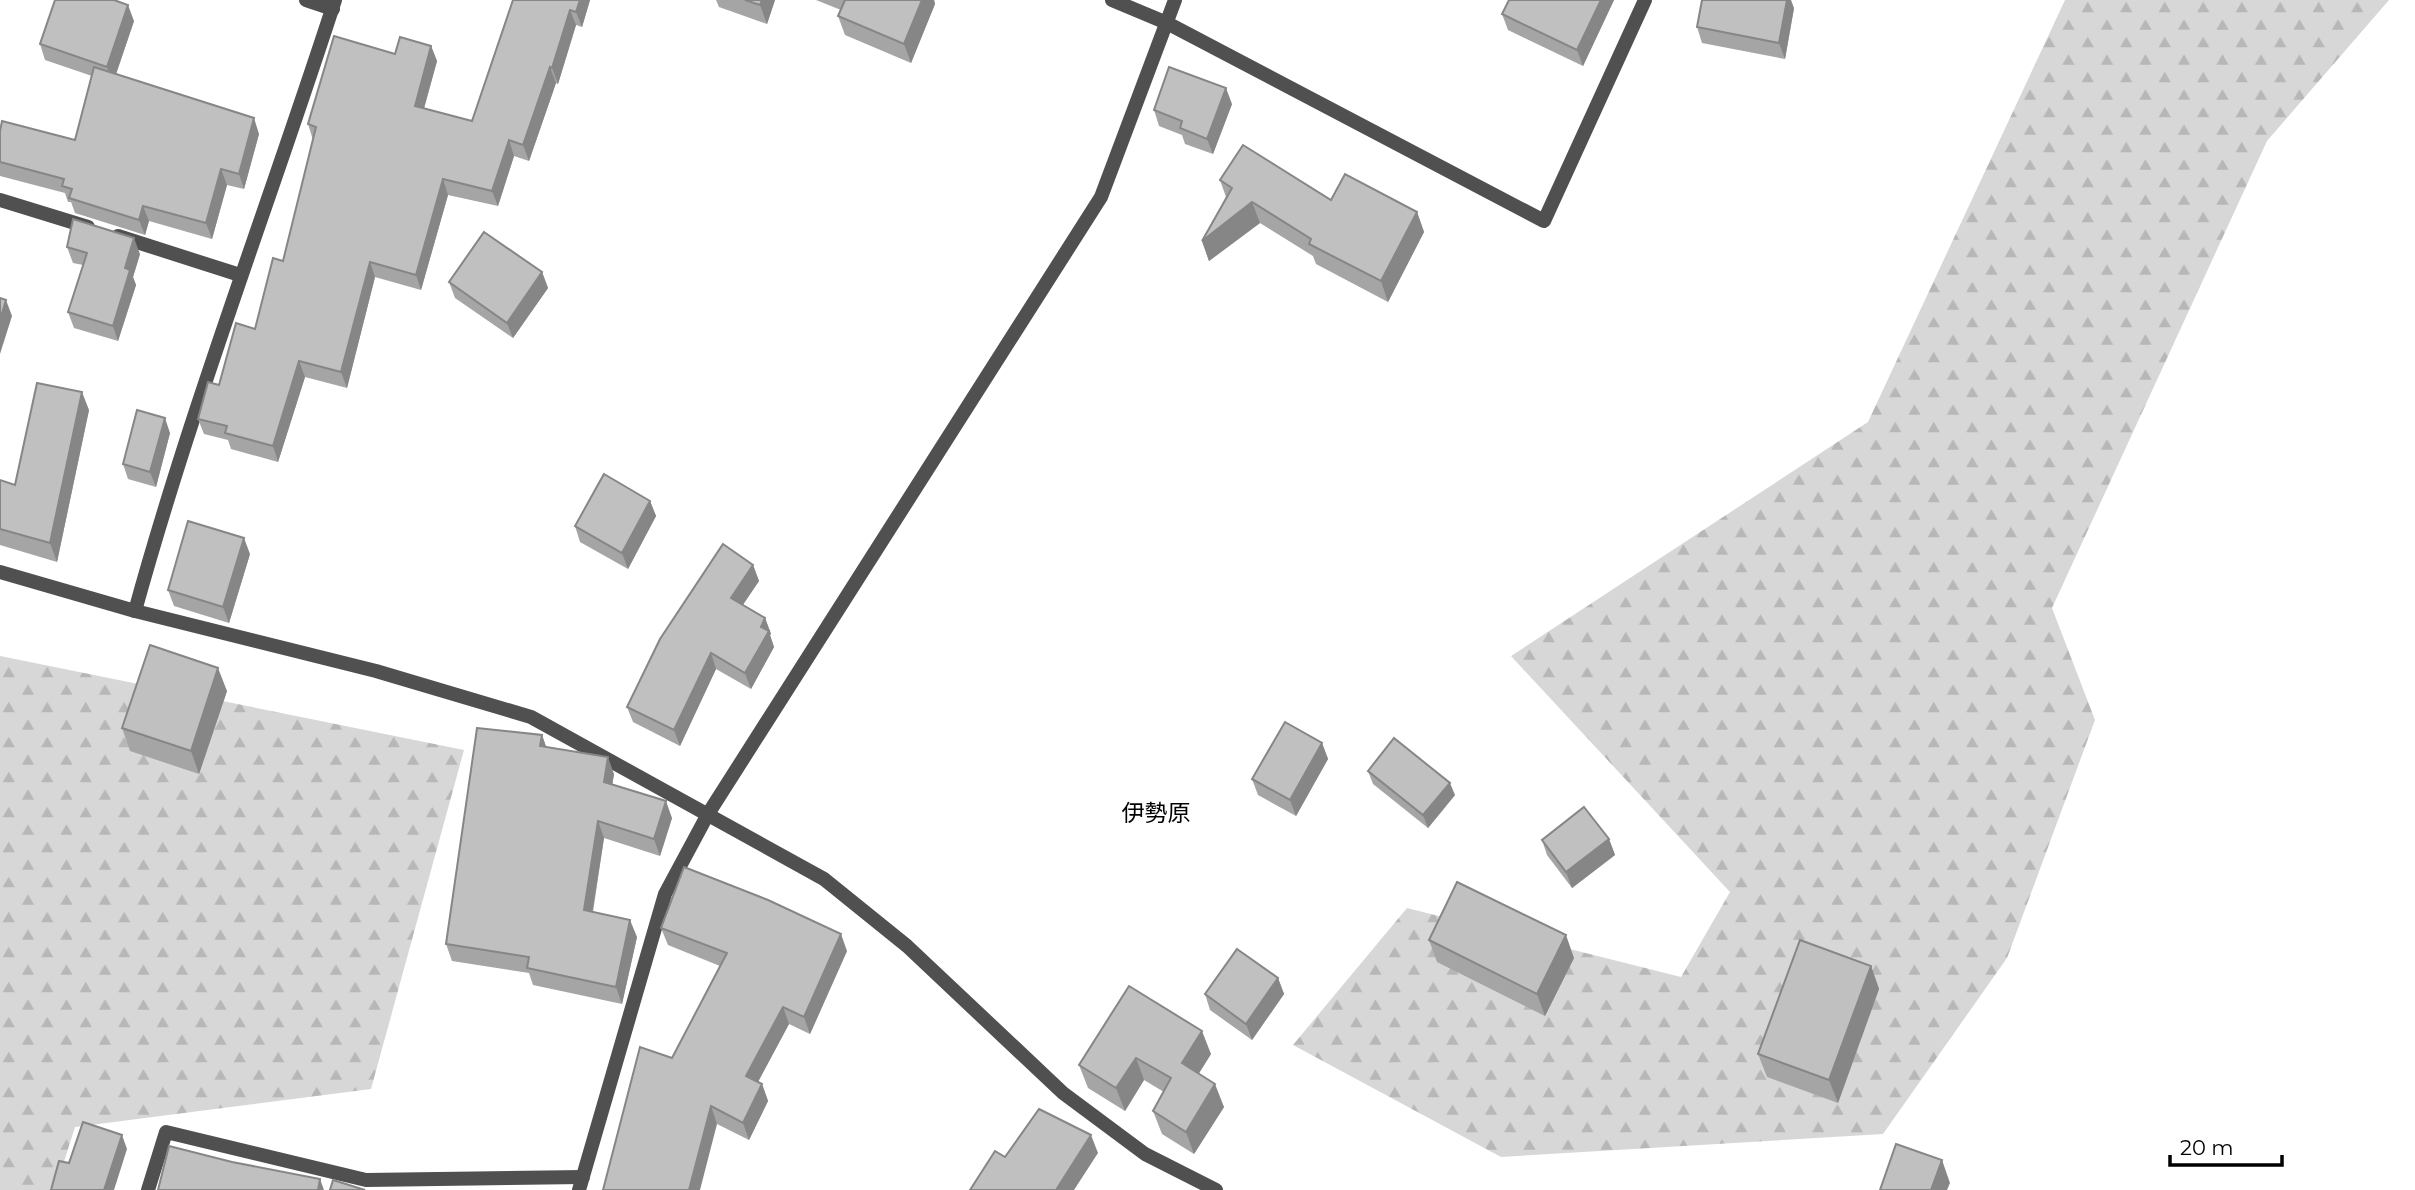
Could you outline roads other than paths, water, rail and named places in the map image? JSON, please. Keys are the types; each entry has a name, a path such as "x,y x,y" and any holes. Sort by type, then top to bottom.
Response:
{"street":[{"path":"135,611 153,545 240,275 334,4 306,0"},
{"path":"1112,0 1167,23 1544,220 1645,0"},
{"path":"148,1190 166,1132 366,1180 581,1184 665,894 708,814 1101,197 1175,0"},
{"path":"0,200 240,275"},
{"path":"0,572 135,611 376,671 531,717 824,879 907,946 1063,1093 1145,1154 1216,1190"}],"district":[{"name":"伊勢原","path":"1156,813"}]}
